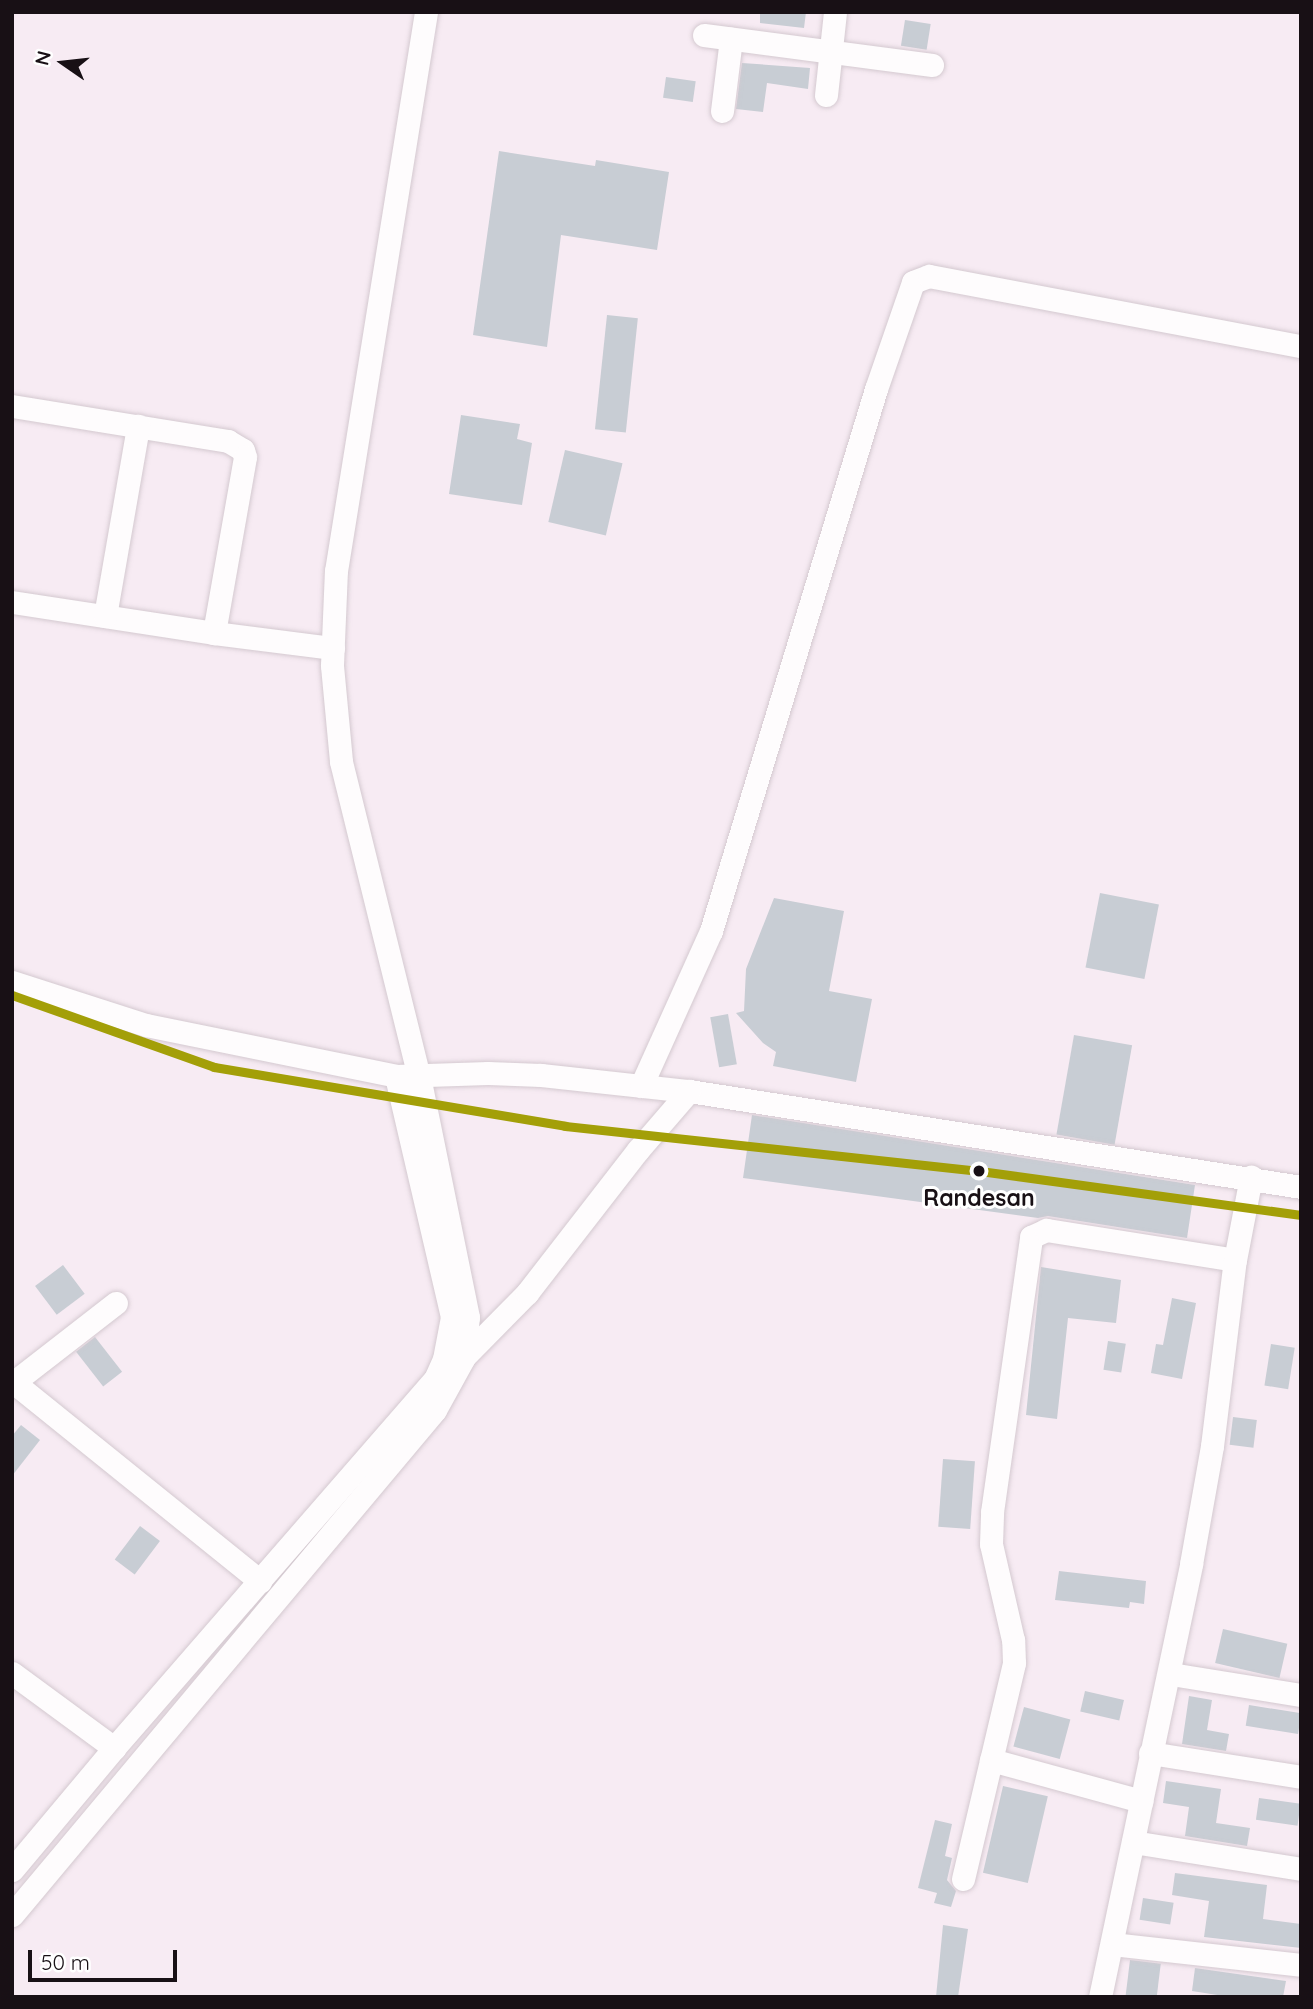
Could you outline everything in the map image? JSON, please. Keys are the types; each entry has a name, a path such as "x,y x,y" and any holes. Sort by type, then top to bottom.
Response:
{"street":[{"path":"12,1915 435,1410 463,1359 468,1317 419,1077 341,761 332,648 336,571 426,12"},
{"path":"826,95 835,12"},
{"path":"704,35 933,65"},
{"path":"722,111 731,39"},
{"path":"641,1086 711,931 876,389 913,282 929,276 1301,346"},
{"path":"12,405 228,441 243,450 245,457 214,633"},
{"path":"105,616 138,426"},
{"path":"12,602 332,648"},
{"path":"12,982 146,1025 396,1076 488,1073 690,1091 1251,1177 1301,1187"},
{"path":"396,1076 452,1317 444,1359 436,1377"},
{"path":"12,1870 114,1748 436,1377 463,1359 527,1293 638,1150 690,1091"},
{"path":"1100,1997 1150,1753 1171,1674 1212,1446 1235,1259 1251,1177"},
{"path":"963,1879 1014,1663 1013,1640 993,1563 992,1512 1031,1237 1046,1230 1235,1259"},
{"path":"116,1303 13,1382 260,1581"},
{"path":"12,1673 114,1748"},
{"path":"1171,1674 1301,1695"},
{"path":"1150,1753 1301,1777"},
{"path":"991,1760 1141,1801"},
{"path":"1132,1842 1301,1869"},
{"path":"1112,1944 1301,1965"}],"building":[{"path":"760,12 806,12 804,28 760,23"},
{"path":"905,20 931,24 927,50 901,46"},
{"path":"742,63 810,68 808,89 767,83 763,112 736,109"},
{"path":"666,77 696,81 693,102 663,98"},
{"path":"499,151 595,166 596,160 669,172 657,250 561,235 547,347 473,335"},
{"path":"607,315 638,318 626,433 595,429"},
{"path":"461,415 520,424 517,439 532,443 522,505 449,494"},
{"path":"565,450 622,463 606,535 548,522"},
{"path":"1100,893 1159,904 1144,979 1085,968"},
{"path":"774,898 844,911 829,991 872,999 856,1082 773,1066 776,1052 763,1043 736,1013 744,1011 746,969"},
{"path":"728,1014 737,1064 719,1067 710,1017"},
{"path":"1074,1035 1132,1045 1115,1145 1056,1134"},
{"name":"Randesan","path":"752,1115 1195,1185 1187,1238 1048,1216 1038,1218 743,1178"},
{"path":"63,1265 85,1294 57,1315 35,1286"},
{"path":"1041,1267 1121,1280 1116,1323 1068,1318 1057,1419 1026,1415"},
{"path":"1172,1298 1196,1303 1182,1379 1151,1373 1156,1344 1163,1345"},
{"path":"95,1337 122,1372 103,1386 76,1352"},
{"path":"1108,1341 1126,1344 1121,1372 1103,1370"},
{"path":"1271,1344 1295,1348 1288,1389 1264,1385"},
{"path":"1233,1417 1257,1420 1253,1448 1230,1445"},
{"path":"21,1425 40,1440 12,1476 12,1436"},
{"path":"943,1459 975,1461 970,1529 938,1527"},
{"path":"140,1526 160,1541 135,1575 115,1560"},
{"path":"1059,1571 1146,1581 1144,1604 1130,1602 1129,1608 1055,1600"},
{"path":"1223,1629 1287,1644 1279,1678 1215,1663"},
{"path":"1085,1691 1124,1700 1119,1720 1080,1711"},
{"path":"1189,1696 1212,1700 1207,1730 1229,1734 1226,1751 1182,1744"},
{"path":"1249,1705 1301,1713 1298,1734 1246,1726"},
{"path":"1024,1707 1070,1719 1060,1759 1013,1747"},
{"path":"1166,1781 1221,1789 1216,1823 1250,1828 1247,1846 1185,1836 1189,1807 1163,1803"},
{"path":"1003,1786 1048,1796 1028,1883 983,1873"},
{"path":"1259,1798 1301,1804 1298,1826 1256,1820"},
{"path":"935,1820 952,1824 945,1856 952,1858 947,1880 956,1891 951,1907 934,1903 937,1893 918,1888"},
{"path":"1175,1873 1267,1885 1263,1919 1301,1924 1301,1948 1204,1937 1209,1901 1172,1895"},
{"path":"1143,1898 1174,1903 1170,1925 1140,1920"},
{"path":"943,1925 968,1929 958,1997 936,1997"},
{"path":"1130,1960 1161,1964 1157,1997 1125,1997"},
{"path":"1195,1968 1286,1981 1283,1997 1230,1997 1192,1991"}],"transit line":[{"path":"12,995 214,1067 565,1126 980,1171 1301,1215"}],"place":[{"name":"Randesan","path":"979,1171"}]}
